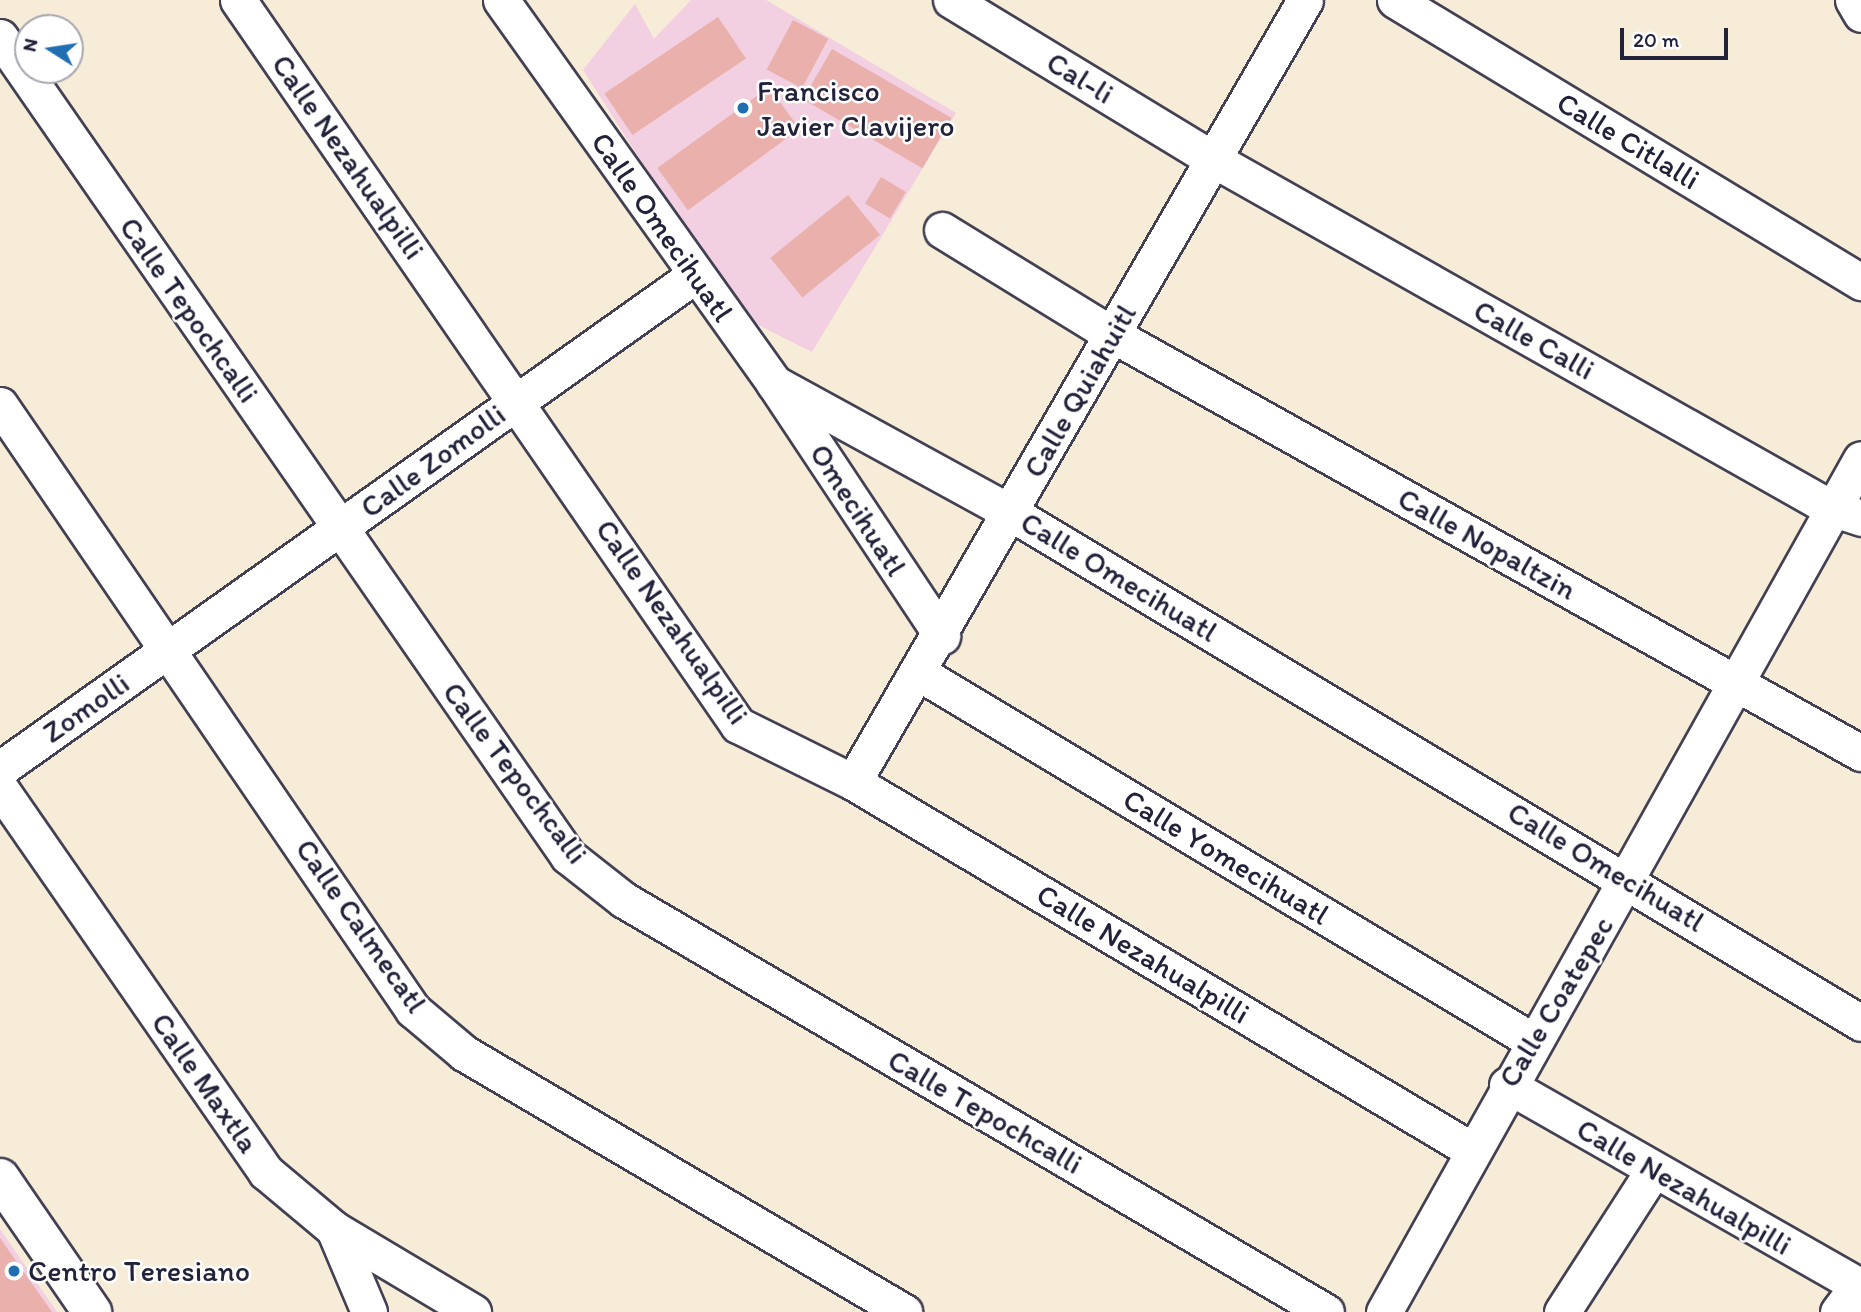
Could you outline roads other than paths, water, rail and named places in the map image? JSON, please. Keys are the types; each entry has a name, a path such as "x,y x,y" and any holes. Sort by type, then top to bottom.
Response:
{"street":[{"name":"Calle Nezahualpilli","path":"238,0 519,399 738,725 853,782 1470,1149"},
{"name":"Calle Omecihuatl","path":"501,0 774,383 1011,513 1629,879 1861,1023"},
{"name":"Cal-li","path":"951,0 1209,157"},
{"name":"Calle Quiahuitl","path":"853,782 942,636 1113,335 1209,157 1305,0"},
{"name":"Calle Citlalli","path":"1395,0 1861,282"},
{"path":"1853,0 1861,15"},
{"name":"Calle Tepochcalli","path":"0,37 568,856 624,900 1326,1312"},
{"name":"Calle Calli","path":"1209,157 1846,513"},
{"name":"Calle Nopaltzin","path":"942,230 1113,335 1861,753"},
{"name":"Calle Zomolli","path":"172,648 695,275"},
{"name":"Omecihuatl","path":"774,383 942,636"},
{"name":"Calle Calmecatl","path":"0,405 172,648 413,1010 464,1053 904,1312"},
{"name":"Calle Coatepec","path":"1384,1312 1470,1149 1629,879 1736,685 1846,513 1861,459"},
{"name":"Zomolli","path":"0,769 172,648"},
{"name":"Calle Yomecihuatl","path":"919,673 1533,1041"},
{"name":"Calle Maxtla","path":"0,788 266,1172 334,1229 474,1312"},
{"name":"Calle Nezahualpilli","path":"1507,1086 1653,1171 1852,1295"},
{"path":"1562,1312 1653,1171"},
{"path":"0,1178 92,1312"},
{"path":"334,1229 369,1312"}],"place":[{"name":"Francisco Javier Clavijero","path":"743,108"},
{"name":"Centro Teresiano","path":"14,1271"}]}
